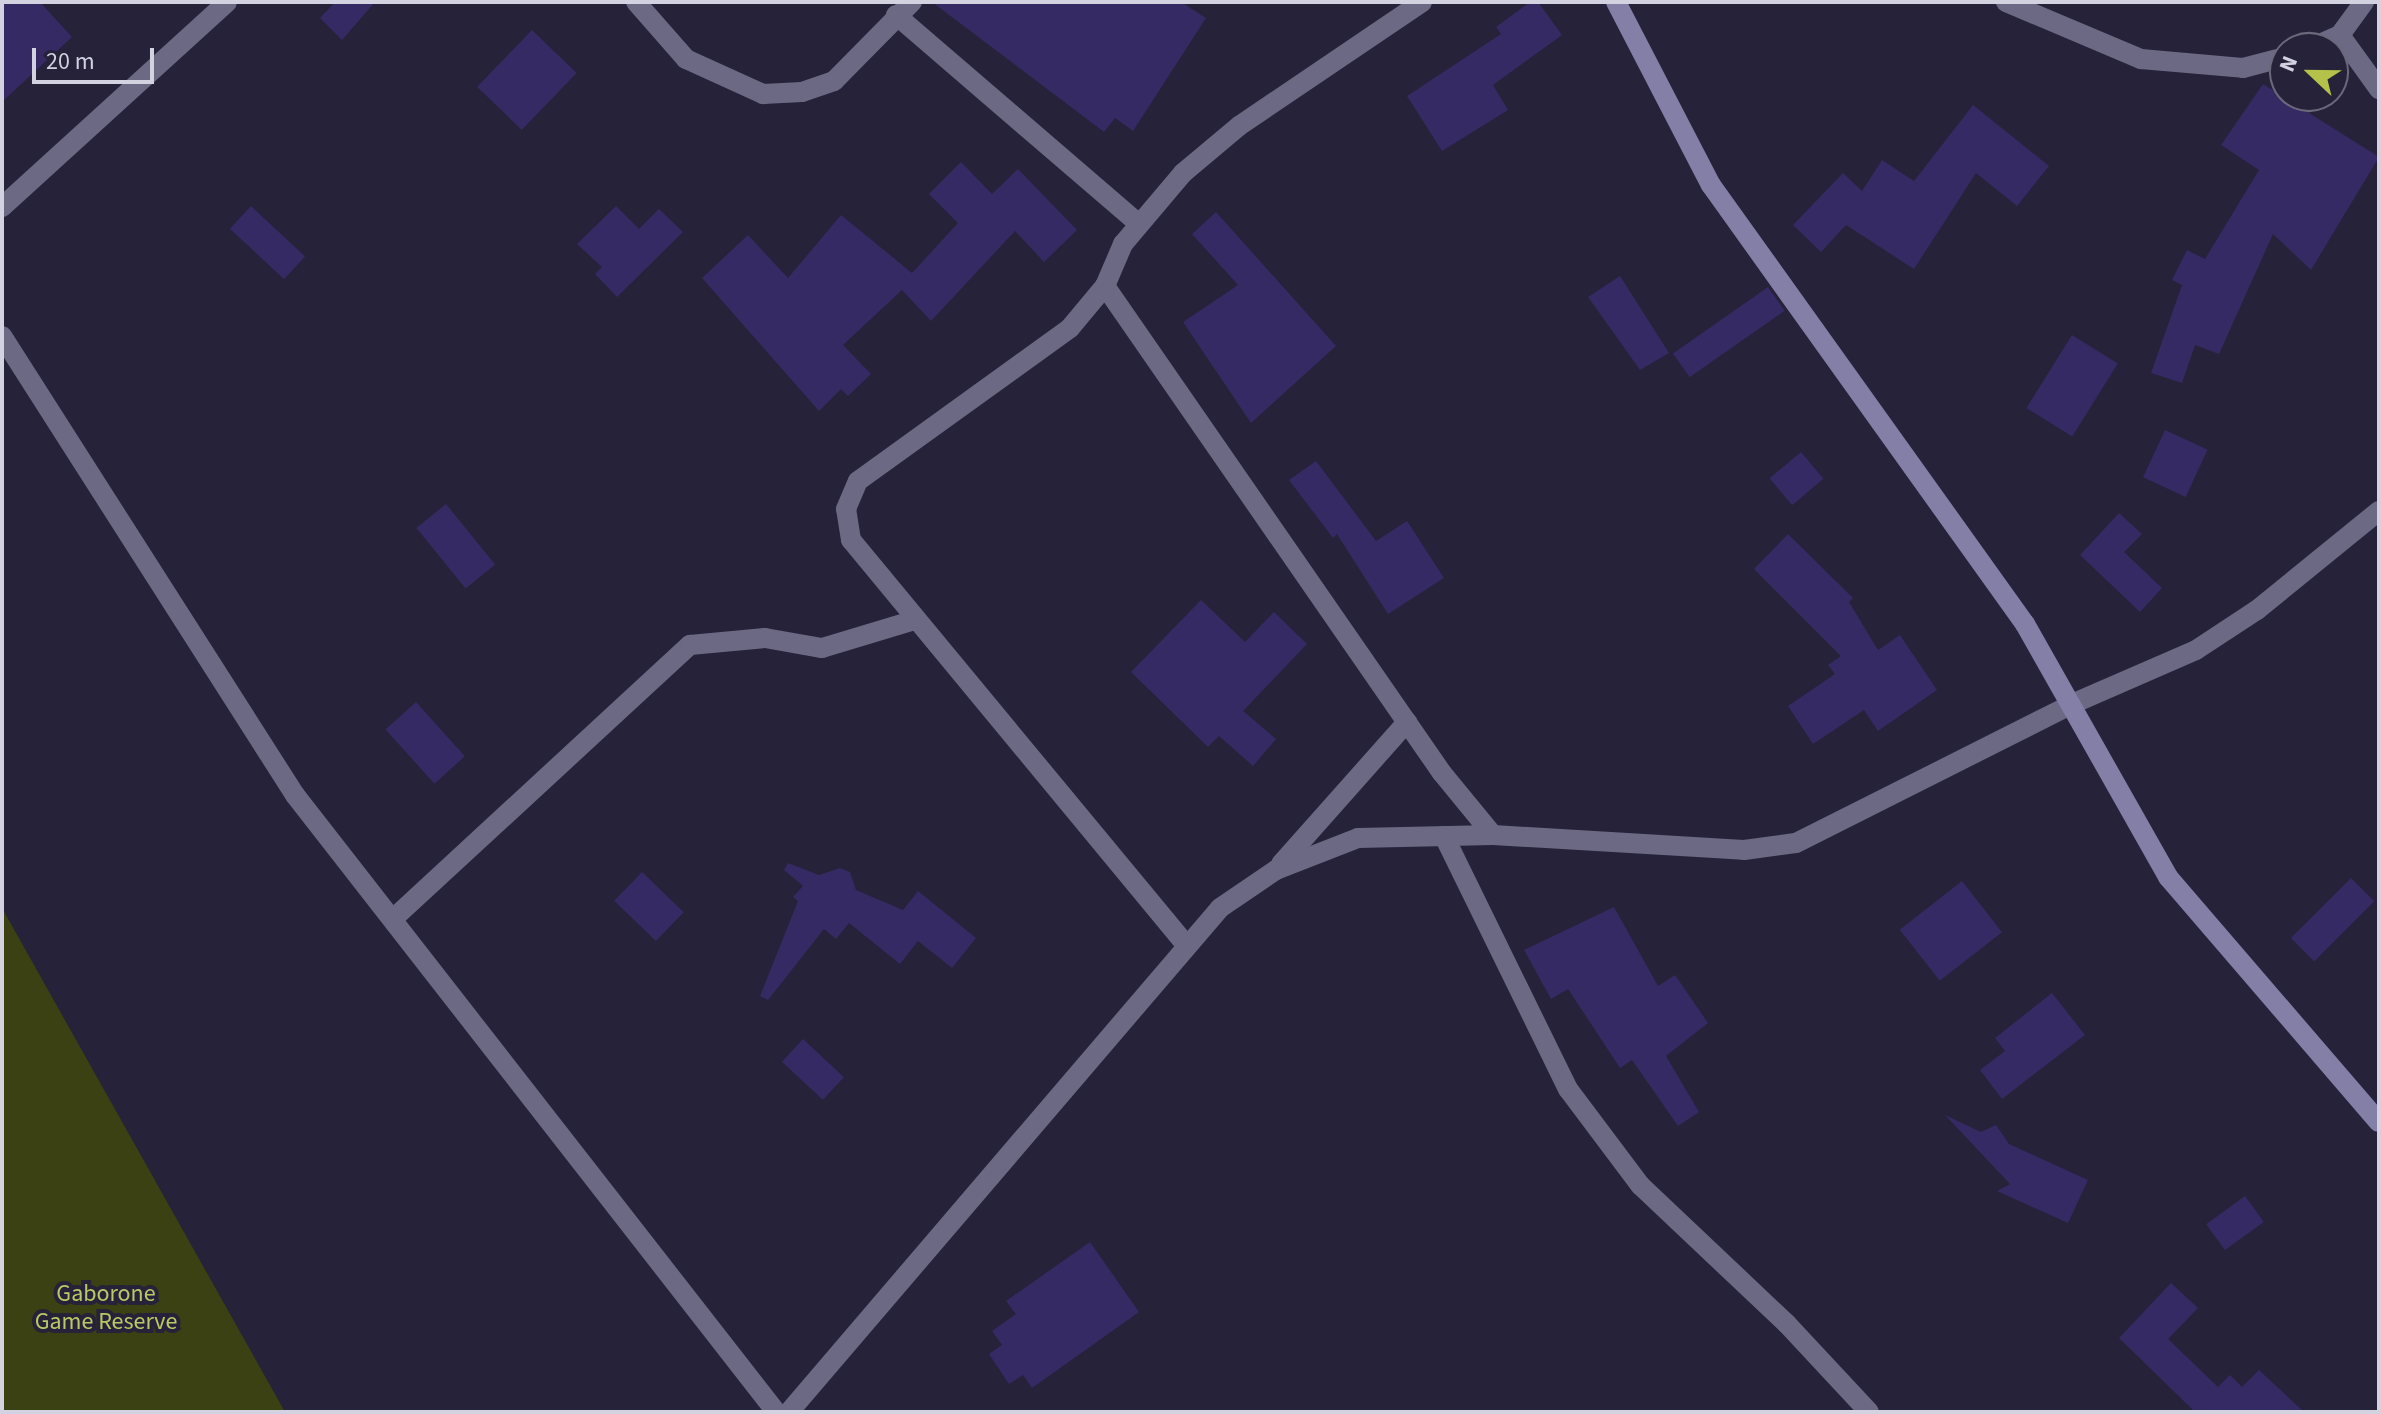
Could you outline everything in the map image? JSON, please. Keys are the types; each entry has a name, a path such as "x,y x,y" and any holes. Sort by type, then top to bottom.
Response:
{"street":[{"path":"2,207 227,2"},
{"path":"636,2 686,59 763,94 802,92 834,81 904,8 1138,223"},
{"path":"1187,946 851,540 846,509 858,481 1070,328 1105,286 1138,223 1183,173 1239,126 1422,2"},
{"path":"1616,2 1711,185 2025,624 2072,704 2089,746 2168,877 2379,1122"},
{"path":"2006,2 2141,59 2243,68 2269,61"},
{"path":"2342,32 2364,2"},
{"path":"2349,47 2379,89"},
{"path":"1105,286 1407,722 1493,835"},
{"path":"2,336 295,795 394,918 776,1412"},
{"path":"789,1412 1220,908 1276,870 1358,838 1493,835 1744,850 1796,843 2072,704 2196,650 2257,610 2379,511"},
{"path":"394,918 690,645 765,638 822,648 915,620"},
{"path":"1276,870 1407,722"},
{"path":"1444,836 1568,1089 1640,1185 1787,1324 1869,1412"}],"green space":[{"name":"Gaborone Game Reserve","path":"2,908 285,1412 2,1412"}],"building":[{"path":"2,2 40,2 72,37 2,102"},
{"path":"335,2 375,2 342,40 320,18"},
{"path":"932,2 1181,2 1206,18 1133,131 1115,118 1104,132"},
{"path":"1530,2 1538,2 1562,35 1493,85 1508,110 1442,151 1407,96 1501,34 1496,27"},
{"path":"532,30 577,73 522,130 477,87"},
{"path":"2263,84 2269,88 2269,112 2307,112 2379,157 2311,270 2273,234 2219,354 2195,345 2182,383 2151,373 2182,285 2172,280 2187,250 2205,259 2259,170 2221,145"},
{"path":"1973,105 2049,166 2017,206 1976,173 1914,269 1846,225 1821,252 1793,225 1843,173 1862,191 1882,160 1914,181"},
{"path":"961,162 992,194 1018,169 1077,230 1044,262 1015,231 931,321 902,290 843,345 871,374 848,396 841,389 819,411 702,278 748,235 788,278 841,215 912,273 958,223 929,194"},
{"path":"251,206 305,256 284,279 230,229"},
{"path":"616,206 639,229 659,209 683,232 617,297 595,274 602,267 577,244"},
{"path":"1216,212 1336,346 1251,423 1183,322 1238,285 1192,234"},
{"path":"1620,276 1669,353 1640,370 1588,297"},
{"path":"1768,287 1785,311 1690,377 1673,354"},
{"path":"2072,335 2118,364 2072,437 2026,408"},
{"path":"2165,430 2208,450 2186,497 2143,477"},
{"path":"1801,452 1823,479 1792,505 1770,478"},
{"path":"1316,461 1376,541 1407,521 1444,578 1388,614 1337,534 1333,538 1289,480"},
{"path":"446,504 495,565 466,589 416,528"},
{"path":"2119,513 2142,534 2124,552 2162,588 2140,612 2080,555"},
{"path":"1788,534 1853,598 1849,602 1878,650 1900,635 1937,690 1878,731 1864,710 1813,744 1788,706 1835,674 1828,665 1841,656 1754,569"},
{"path":"1201,600 1245,642 1274,612 1307,644 1243,711 1276,739 1253,766 1219,736 1208,747 1131,672"},
{"path":"416,702 465,756 434,784 386,729"},
{"path":"788,863 819,875 840,868 850,872 856,890 903,910 918,891 976,938 952,968 918,941 900,964 849,923 836,939 824,929 768,1000 760,996 798,901 793,897 803,886 784,870"},
{"path":"642,872 684,912 656,941 614,901"},
{"path":"2351,878 2374,901 2314,961 2291,938"},
{"path":"1962,881 2002,932 1940,981 1900,930"},
{"path":"1614,907 1658,986 1675,975 1708,1023 1666,1056 1699,1112 1678,1126 1632,1060 1620,1068 1568,989 1551,999 1524,950"},
{"path":"2052,993 2085,1035 2002,1099 1980,1070 2005,1051 1995,1038"},
{"path":"803,1039 844,1077 823,1100 782,1062"},
{"path":"1945,1115 1981,1132 1996,1125 2009,1144 2088,1180 2068,1223 1997,1191 2010,1184"},
{"path":"2245,1196 2264,1222 2225,1250 2206,1224"},
{"path":"1090,1242 1139,1312 1032,1388 1023,1375 1009,1384 989,1354 1002,1345 992,1331 1016,1314 1006,1301"},
{"path":"2171,1283 2198,1308 2168,1339 2218,1387 2230,1375 2242,1387 2259,1370 2304,1412 2195,1412 2119,1338"}]}
